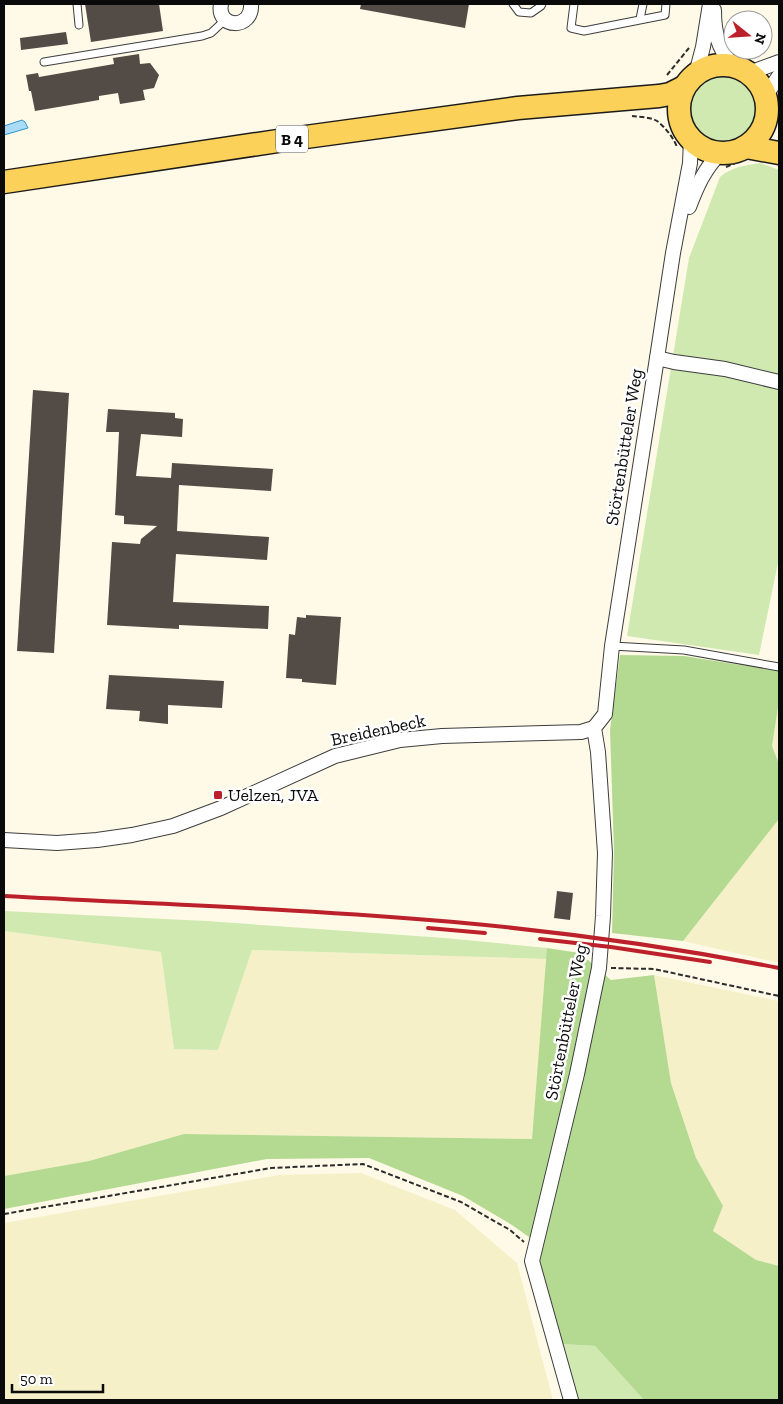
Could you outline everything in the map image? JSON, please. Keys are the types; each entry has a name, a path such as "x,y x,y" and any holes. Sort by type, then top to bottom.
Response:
{"main road":[{"path":"722,64 740,69 756,79 766,95 773,128 758,136 746,147 738,151 720,153 709,151 699,146 686,130 679,104 690,80 704,69 722,64"},
{"name":"B 4","path":"4,182 291,139 518,108 659,96 670,94 690,80"},
{"name":"B 4","path":"581,104 651,110 667,114 686,130"},
{"path":"746,147 779,153"}],"street":[{"path":"220,4 219,10 225,20 236,24 244,21 250,13 251,4"},
{"path":"712,4 718,45 740,69 779,62"},
{"path":"690,80 703,47 712,4"},
{"path":"766,95 779,76"},
{"name":"Störtenbütteler Weg","path":"571,1400 532,1261 577,1074 599,968 605,854 598,752 594,728 604,714 612,646 690,163 686,130"},
{"name":"Störtenbütteler Weg","path":"674,253 696,188 706,170 720,153"},
{"path":"657,358 725,369 779,382"},
{"name":"Breidenbeck","path":"4,840 57,843 97,840 173,826 221,808 335,756 400,740 442,736 581,732 594,728"}],"lane":[{"path":"77,4 79,25"},
{"path":"513,4 518,12 530,13 542,4"},
{"path":"574,4 571,28 584,31 664,14 666,4"},
{"path":"640,19 643,4"},
{"path":"44,62 202,36 211,32 225,20"},
{"path":"612,646 684,650 779,667"}],"path":[{"path":"625,116 641,117 656,121 668,132 675,142 681,161 690,163"},
{"path":"599,968 654,969 779,996"},
{"path":"4,1214 271,1168 363,1164 461,1202 510,1230 534,1249"}],"shaded area":[{"path":"779,701 779,764 772,746"},
{"path":"779,819 779,963 683,941"},
{"path":"4,931 161,952 174,1049 218,1050 252,950 547,959 532,1139 184,1134 89,1161 4,1176"},
{"path":"654,975 779,1001 779,1266 756,1260 713,1231 723,1206 696,1158 671,1083"},
{"path":"361,1173 455,1210 517,1263 553,1400 4,1400 4,1223 279,1175"}],"green space":[{"path":"723,71 737,74 750,82 758,95 761,109 758,123 750,136 737,144 723,147 709,144 696,136 688,123 685,109 688,95 696,82 709,74"},
{"path":"761,163 779,170 779,558 759,655 627,636 689,258 720,177 734,169"},
{"path":"620,655 684,656 779,671 779,701 772,746 779,764 779,819 683,941 612,933 614,852 610,730"},
{"path":"4,911 206,921 445,938 547,948 547,959 252,950 218,1050 174,1049 161,952 4,931"},
{"path":"547,948 580,953 611,980 654,975 671,1083 696,1158 723,1206 713,1231 756,1260 779,1266 779,1400 644,1400 595,1346 562,1344 538,1262 543,1247 512,1225 463,1196 369,1158 267,1159 4,1209 4,1176 89,1161 184,1134 532,1139"},
{"path":"562,1344 595,1346 644,1400 578,1400"}],"water":[{"path":"22,120 28,128 4,135 4,126"}],"building":[{"path":"85,4 159,4 163,31 91,42"},
{"path":"361,4 469,4 465,28 360,9"},
{"path":"66,32 68,44 21,50 20,38"},
{"path":"139,54 140,64 150,63 159,75 154,88 143,90 145,100 120,104 118,93 99,96 99,100 35,111 26,75 38,73 39,77 114,64 113,58"},
{"path":"33,390 69,393 54,653 17,651"},
{"path":"108,409 175,413 175,418 183,419 182,437 141,434 136,476 171,478 172,463 273,469 271,491 179,485 177,531 269,537 267,560 176,554 173,602 269,606 268,629 179,625 179,629 107,625 112,542 140,544 141,539 157,526 124,524 124,516 115,515 119,432 106,432"},
{"path":"306,615 341,617 336,685 302,682 302,679 286,678 289,634 295,635 297,617 306,618"},
{"path":"109,675 224,681 222,708 168,705 168,724 139,721 140,711 106,709"},
{"path":"557,891 573,893 570,920 554,918"}],"railway":[{"path":"4,896 285,910 454,922 536,930 617,941 779,968"},
{"path":"428,928 485,933"},
{"path":"540,939 611,947 710,962"}],"place":[{"name":"Uelzen, JVA","path":"218,795"}]}
